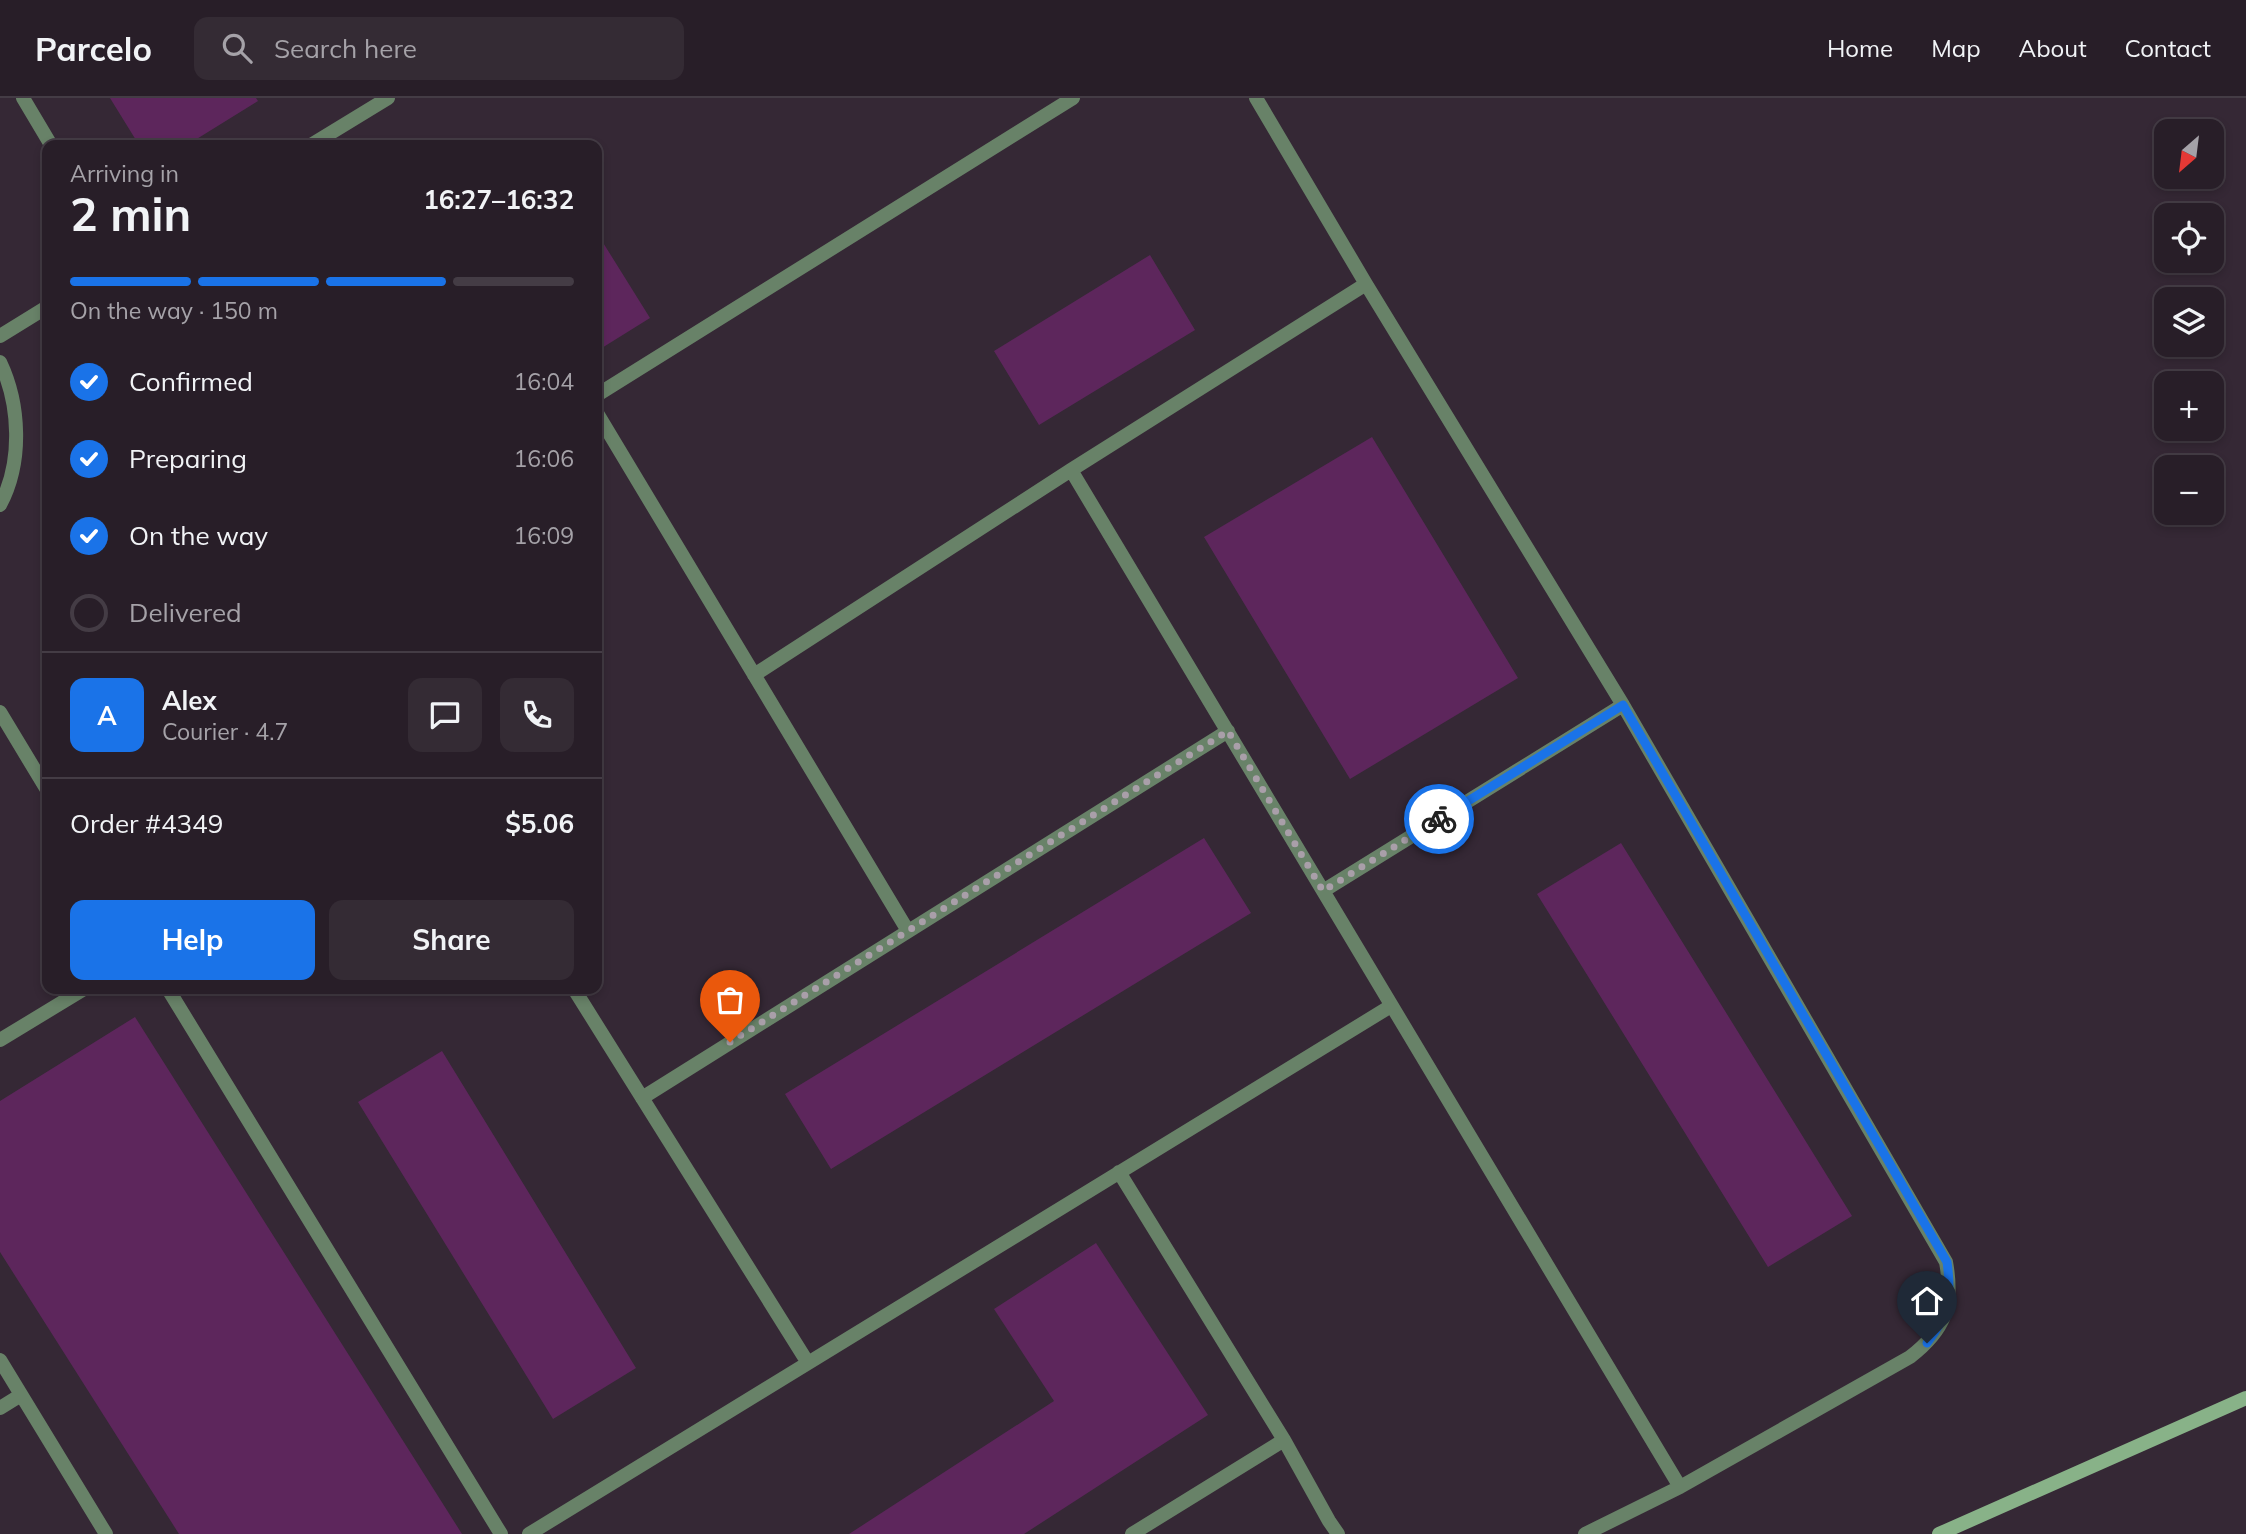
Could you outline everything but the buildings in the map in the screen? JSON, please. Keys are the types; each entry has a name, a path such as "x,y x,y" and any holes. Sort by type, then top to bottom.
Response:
{"main road":[{"path":"1938,1534 2246,1398"}],"street":[{"path":"23,98 48,140"},
{"path":"319,140 388,98"},
{"path":"602,392 1073,98"},
{"path":"1256,98 1366,284 1623,705 1947,1262 1950,1284 1948,1306 1941,1326 1927,1343 1910,1357 1679,1487 1585,1534"},
{"path":"754,675 1366,284"},
{"path":"0,336 42,310"},
{"path":"0,362 8,379 16,418 14,459 0,505"},
{"path":"602,422 908,930"},
{"path":"1071,470 1679,1487"},
{"path":"1323,891 1623,705"},
{"path":"0,712 42,782"},
{"path":"642,1098 1228,731"},
{"path":"0,1040 76,994"},
{"path":"171,994 501,1534"},
{"path":"577,994 808,1363"},
{"path":"529,1534 1391,1006"},
{"path":"1119,1172 1284,1440 1338,1534"},
{"path":"0,1360 106,1534"},
{"path":"0,1408 21,1395"},
{"path":"1132,1534 1284,1440"}],"way so far":[{"path":"730,1042 1228,731 1323,891 1439,819"}],"route":[{"path":"1439,819 1623,705 1947,1262 1950,1284 1948,1306 1941,1326 1927,1343"}]}
